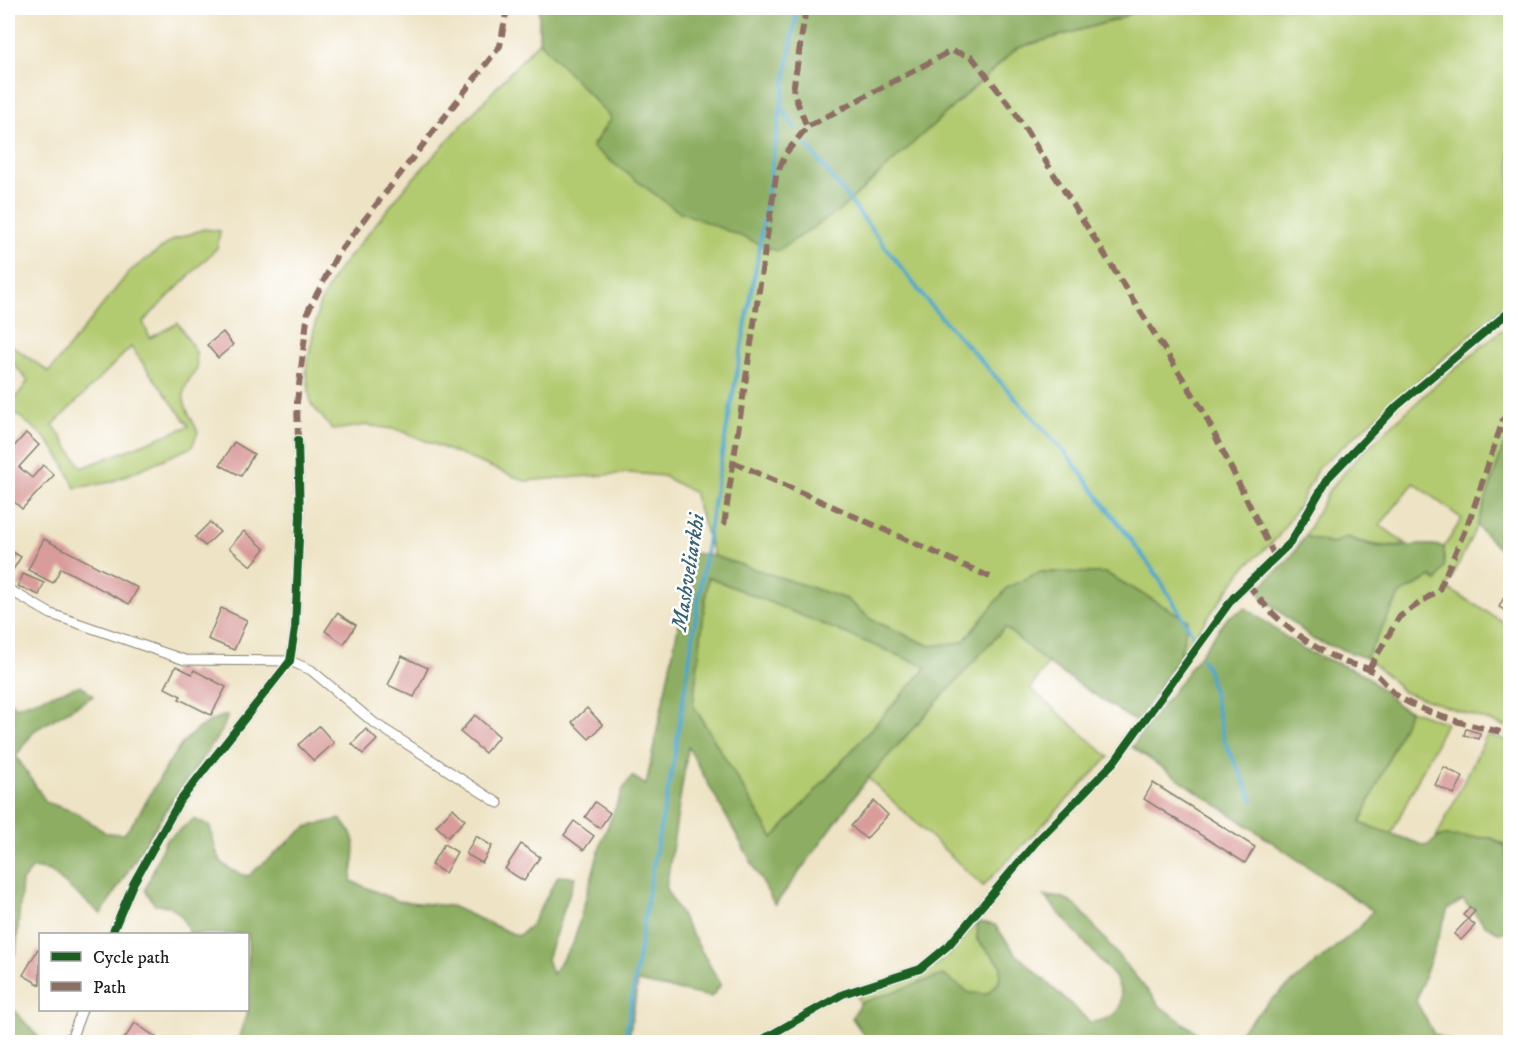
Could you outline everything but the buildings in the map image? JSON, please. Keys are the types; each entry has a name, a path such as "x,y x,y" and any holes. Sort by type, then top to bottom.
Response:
{"street":[{"path":"758,1042 843,994 920,969 949,945 1036,842 1114,762 1233,598 1290,543 1328,478 1397,406 1510,311"},
{"path":"112,933 133,884 178,802 290,661 295,629 300,516 298,440"},
{"path":"8,589 51,614 185,660 290,661 311,670 373,722 498,803"},
{"path":"70,1042 82,1011"}],"green space":[{"path":"539,8 1141,8 1119,19 1017,48 839,211 777,251 676,210 592,147 611,118 539,41"},
{"path":"1141,8 1510,8 1510,301 1318,468 1298,507 1277,538 1244,568 1179,657 1188,620 1106,573 1039,572 1007,588 963,642 930,646 872,620 846,599 714,556 693,492 663,476 630,473 525,481 399,430 367,425 333,430 311,404 306,370 319,305 336,273 408,184 539,41 611,118 592,146 839,211 1017,48 1119,19"},
{"path":"204,229 220,231 217,248 143,322 150,338 178,323 196,352 197,369 186,386 184,400 198,432 192,447 111,482 75,488 62,461 49,442 8,408 28,381 8,357 8,343 49,372 130,271 173,240","holes":["131,347 189,426 82,468 53,425"]},
{"path":"1510,323 1510,426 1477,526 1447,588 1510,626 1510,728 1403,692 1366,658 1400,594 1431,577 1436,581 1444,567 1444,547 1462,519 1414,483 1380,525 1406,544 1376,545 1347,537 1331,544 1305,536 1329,490 1361,454 1431,389"},
{"path":"1510,426 1510,560 1477,526"},
{"path":"1305,536 1331,544 1347,537 1365,544 1379,546 1436,545 1444,547 1444,567 1437,581 1431,577 1400,594 1366,658 1314,640 1261,596 1259,588 1291,557"},
{"path":"693,553 714,556 846,599 872,620 930,646 963,642 1007,588 1039,572 1106,573 1188,620 1179,657 1136,722 1048,664 1005,627 868,778 775,905 688,747 666,889 721,985 711,997 638,982 629,1039 598,1036 595,1042 237,1042 249,1011 249,933 190,933 182,917 171,906 155,905 145,890 165,841 194,819 210,826 217,852 224,864 237,873 248,876 306,827 340,819 354,841 355,855 351,881 398,901 451,906 518,936 532,924 558,876 575,877 547,959 552,974 573,944 602,840 623,789 632,776 646,785","holes":["708,577 927,667 773,838 693,705"]},
{"path":"708,577 927,667 773,838 693,705"},
{"path":"1246,608 1304,650 1364,674 1399,706 1410,710 1360,823 1426,846 1441,836 1492,838 1506,847 1510,885 1510,930 1500,933 1485,925 1463,900 1448,909 1416,1001 1434,1034 1452,1042 1230,1042 1269,1002 1361,926 1373,911 1132,747 1228,617"},
{"path":"1005,627 1048,664 1030,688 1109,757 983,886 868,778"},
{"path":"81,685 93,696 35,730 16,756 46,802 77,813 106,833 124,834 167,765 192,733 209,722 228,715 222,731 173,799 101,914 50,871 33,868 22,881 16,951 8,971 8,699 15,707"},
{"path":"1410,710 1446,723 1391,834 1360,823"},
{"path":"1487,735 1510,741 1510,847 1492,838 1441,836 1435,840"},
{"path":"1044,896 1064,898 1079,908 1161,1007 1210,1042 869,1042 852,1018 860,1003 943,975 970,993 987,994 999,982 1001,965 977,940 978,922 995,925 1015,953 1090,1022 1115,1014 1121,1002 1121,995 1115,977"},
{"path":"978,922 977,940 1001,965 999,982 987,994 970,994 943,975 860,1003 857,997 922,974 947,957"},
{"path":"8,1003 38,1037 40,1042 8,1042"}],"waterway":[{"name":"Mashveliarkhi","path":"795,128 781,107 797,8"},
{"name":"Mashveliarkhi","path":"625,1042 652,870 674,759 714,499 757,262 781,107"},
{"path":"806,144 931,306 1069,457 1157,575 1195,638"},
{"path":"1202,659 1208,670 1224,740 1253,800"}],"marked path":[{"path":"298,440 297,402 308,311 337,255 500,46 507,8"},
{"path":"806,8 793,91 807,127"},
{"path":"724,525 776,176 786,153 807,127 951,51 971,56 1012,108 1202,409 1275,557"},
{"path":"1369,669 1399,617 1439,590 1471,516 1503,420 1510,410"},
{"path":"733,462 990,577"},
{"path":"1248,584 1267,608 1302,638 1342,661 1373,672 1402,699 1441,716 1510,734"}],"cycle path":[{"path":"758,1042 843,994 920,969 949,945 1036,842 1114,762 1233,598 1290,543 1328,478 1397,406 1510,311"},
{"path":"112,933 133,884 179,802 290,661 295,629 300,516 298,440"}]}
